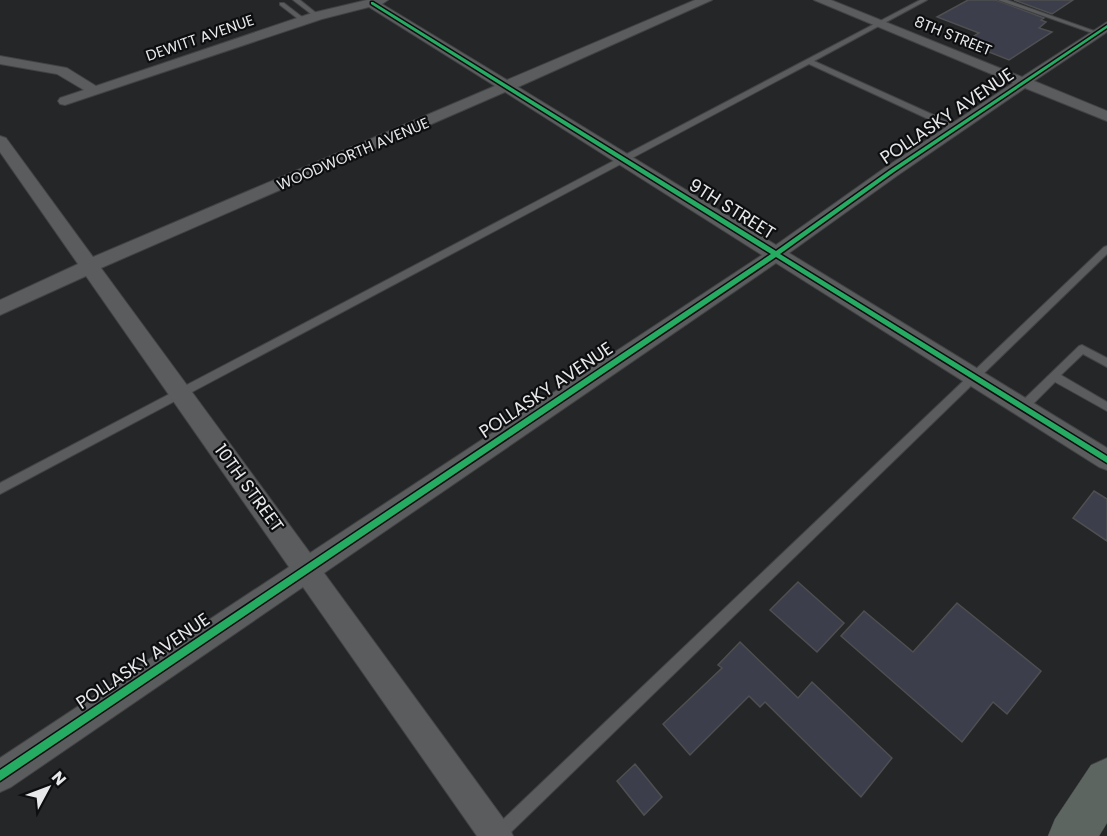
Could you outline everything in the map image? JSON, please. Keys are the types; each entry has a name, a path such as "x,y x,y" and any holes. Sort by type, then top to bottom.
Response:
{"main road":[{"path":"1072,836 1107,781"}],"street":[{"name":"WOODWORTH AVENUE","path":"0,308 90,266 706,0"},
{"name":"8TH STREET","path":"820,0 1107,116"},
{"name":"DEWITT AVENUE","path":"65,101 311,18 377,2"},
{"name":"9TH STREET","path":"377,2 508,87 1107,460"},
{"name":"POLLASKY AVENUE","path":"0,776 776,254 1102,29"},
{"path":"0,60 68,72 82,79 94,91"},
{"name":"10TH STREET","path":"0,141 497,836"}],"lane":[{"path":"296,0 311,18"},
{"path":"0,489 924,0"},
{"path":"1001,0 1102,29"},
{"path":"282,4 311,18"},
{"path":"808,61 956,129"},
{"path":"497,836 1107,249"},
{"path":"1023,408 1082,349 1107,363"},
{"path":"1054,376 1107,407"}],"building":[{"path":"968,0 996,0 1044,18 1041,20 1046,22 1039,28 1052,32 1009,60 964,42 979,33 937,17"},
{"path":"1014,0 1073,0 1052,14"},
{"path":"1094,491 1107,499 1107,541 1073,518"},
{"path":"798,582 844,623 817,652 770,610"},
{"path":"957,603 1041,671 1007,714 993,702 962,742 841,636 864,611 913,652"},
{"path":"740,642 798,698 812,682 892,758 861,797 765,702 760,707 749,696 690,755 663,724 722,668 718,665"},
{"path":"635,764 662,797 644,815 617,781"}],"cycle path":[{"path":"372,3 1107,460"},
{"path":"0,776 776,254 892,171 1107,26"}]}
